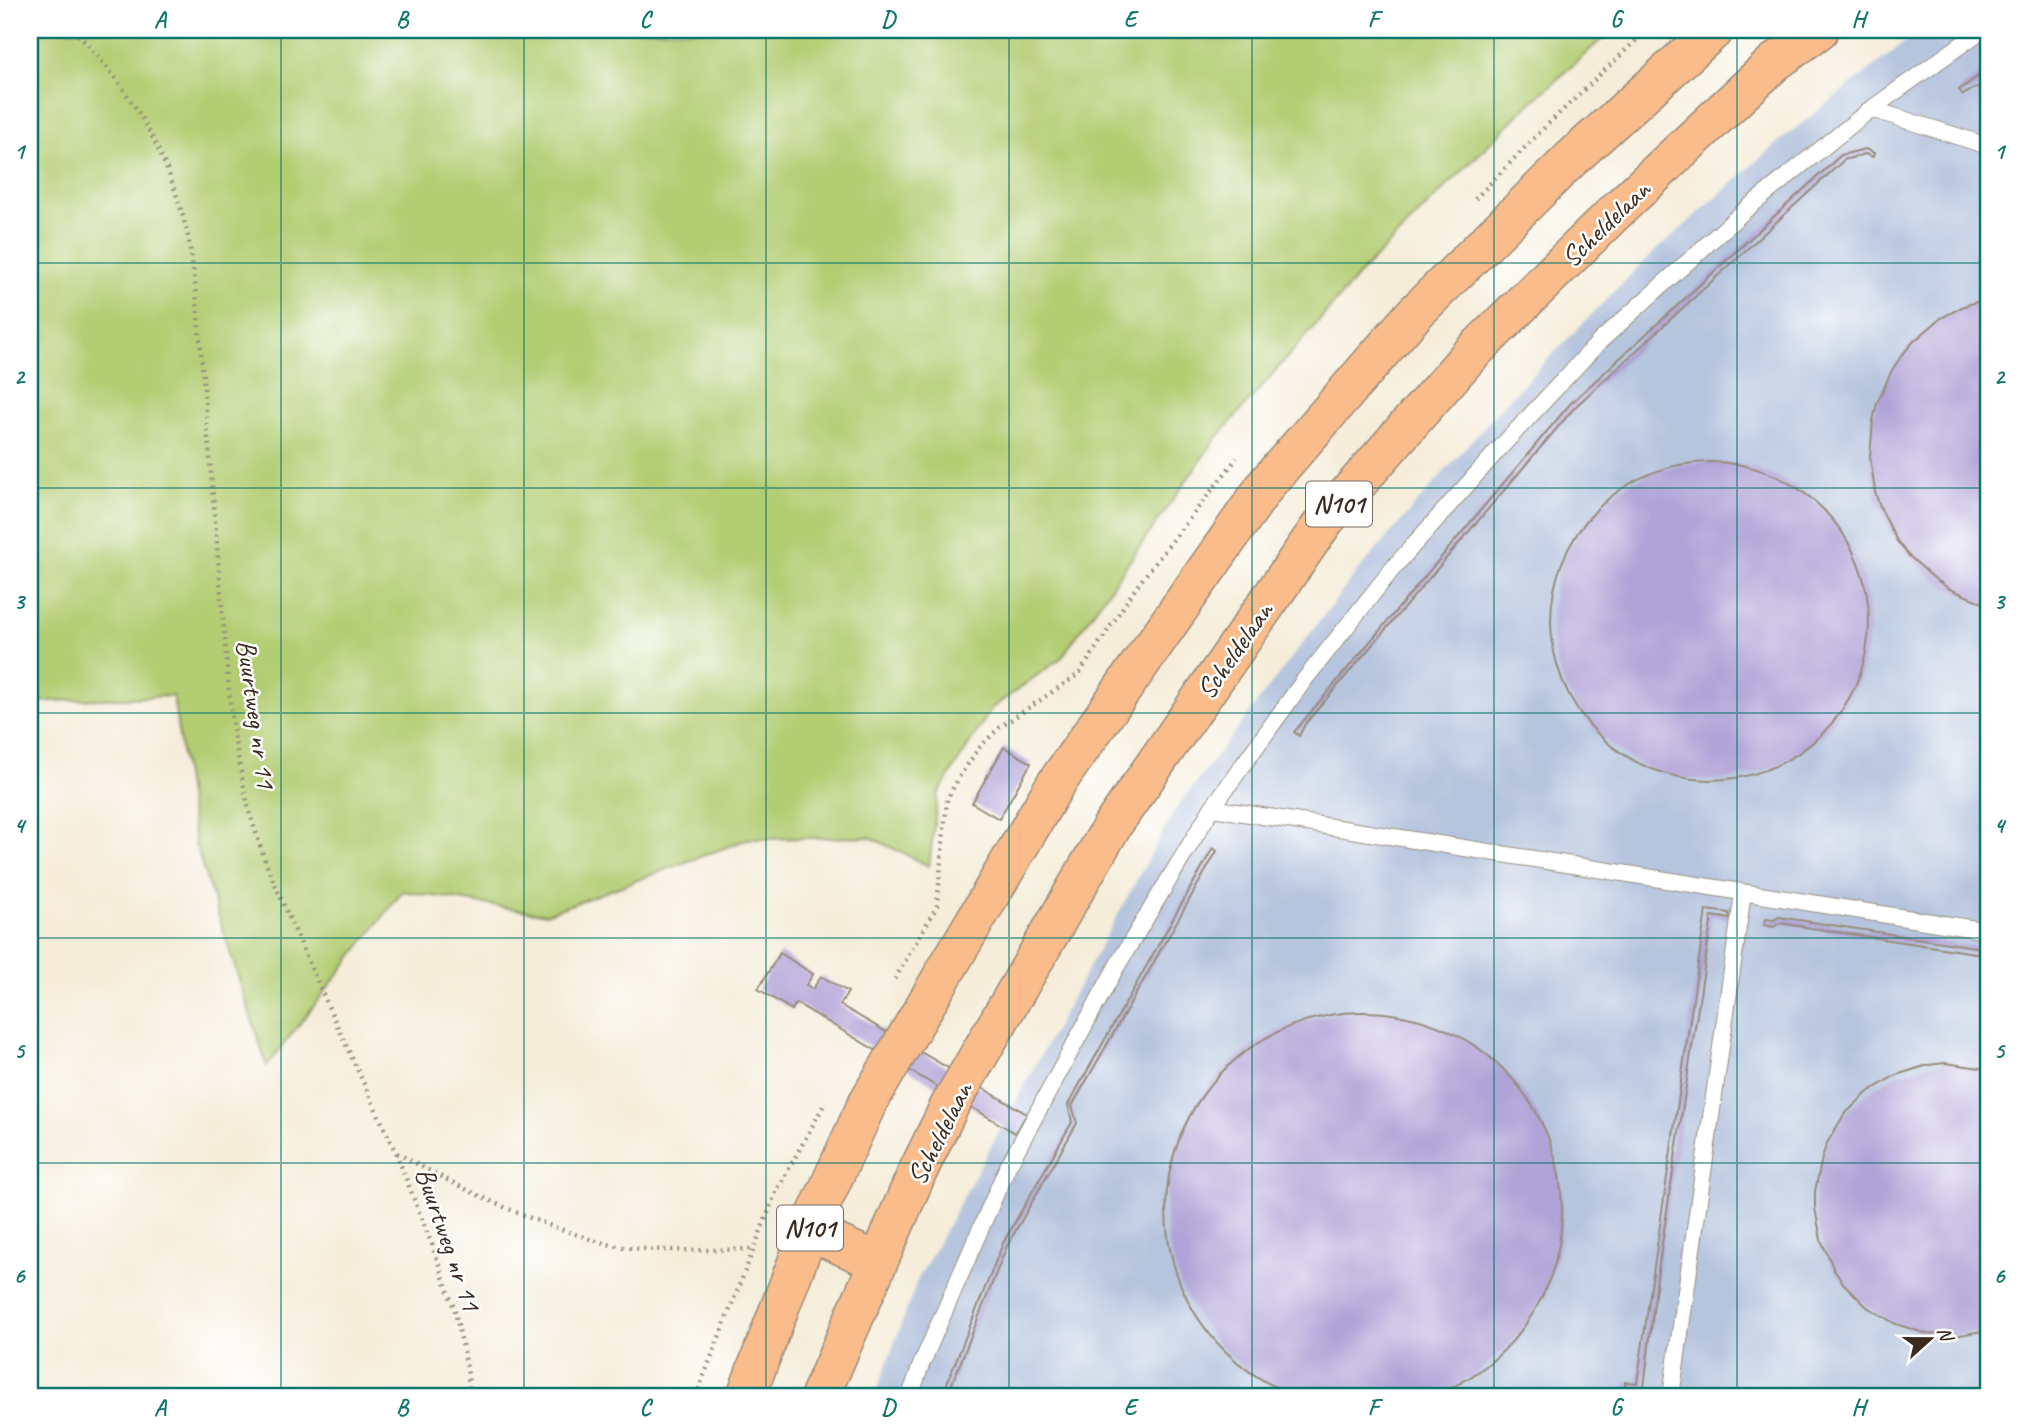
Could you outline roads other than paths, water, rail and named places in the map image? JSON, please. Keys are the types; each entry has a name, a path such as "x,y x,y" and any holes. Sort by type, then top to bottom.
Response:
{"main road":[{"name":"N101","path":"747,1396 809,1231 867,1104 1055,785 1268,482 1415,313 1571,159 1714,30"},
{"name":"Scheldelaan","path":"820,1396 950,1105 1112,826 1325,520 1468,357 1615,212 1774,63 1819,30"},
{"path":"809,1231 878,1262"}],"lane":[{"path":"909,1396 1007,1168 1118,964 1212,808 1305,679 1394,567 1600,341 1744,211 1871,109 1982,30"},
{"path":"1871,109 1988,146"},
{"path":"1212,808 1988,931"},
{"path":"1671,1396 1742,893"}]}
